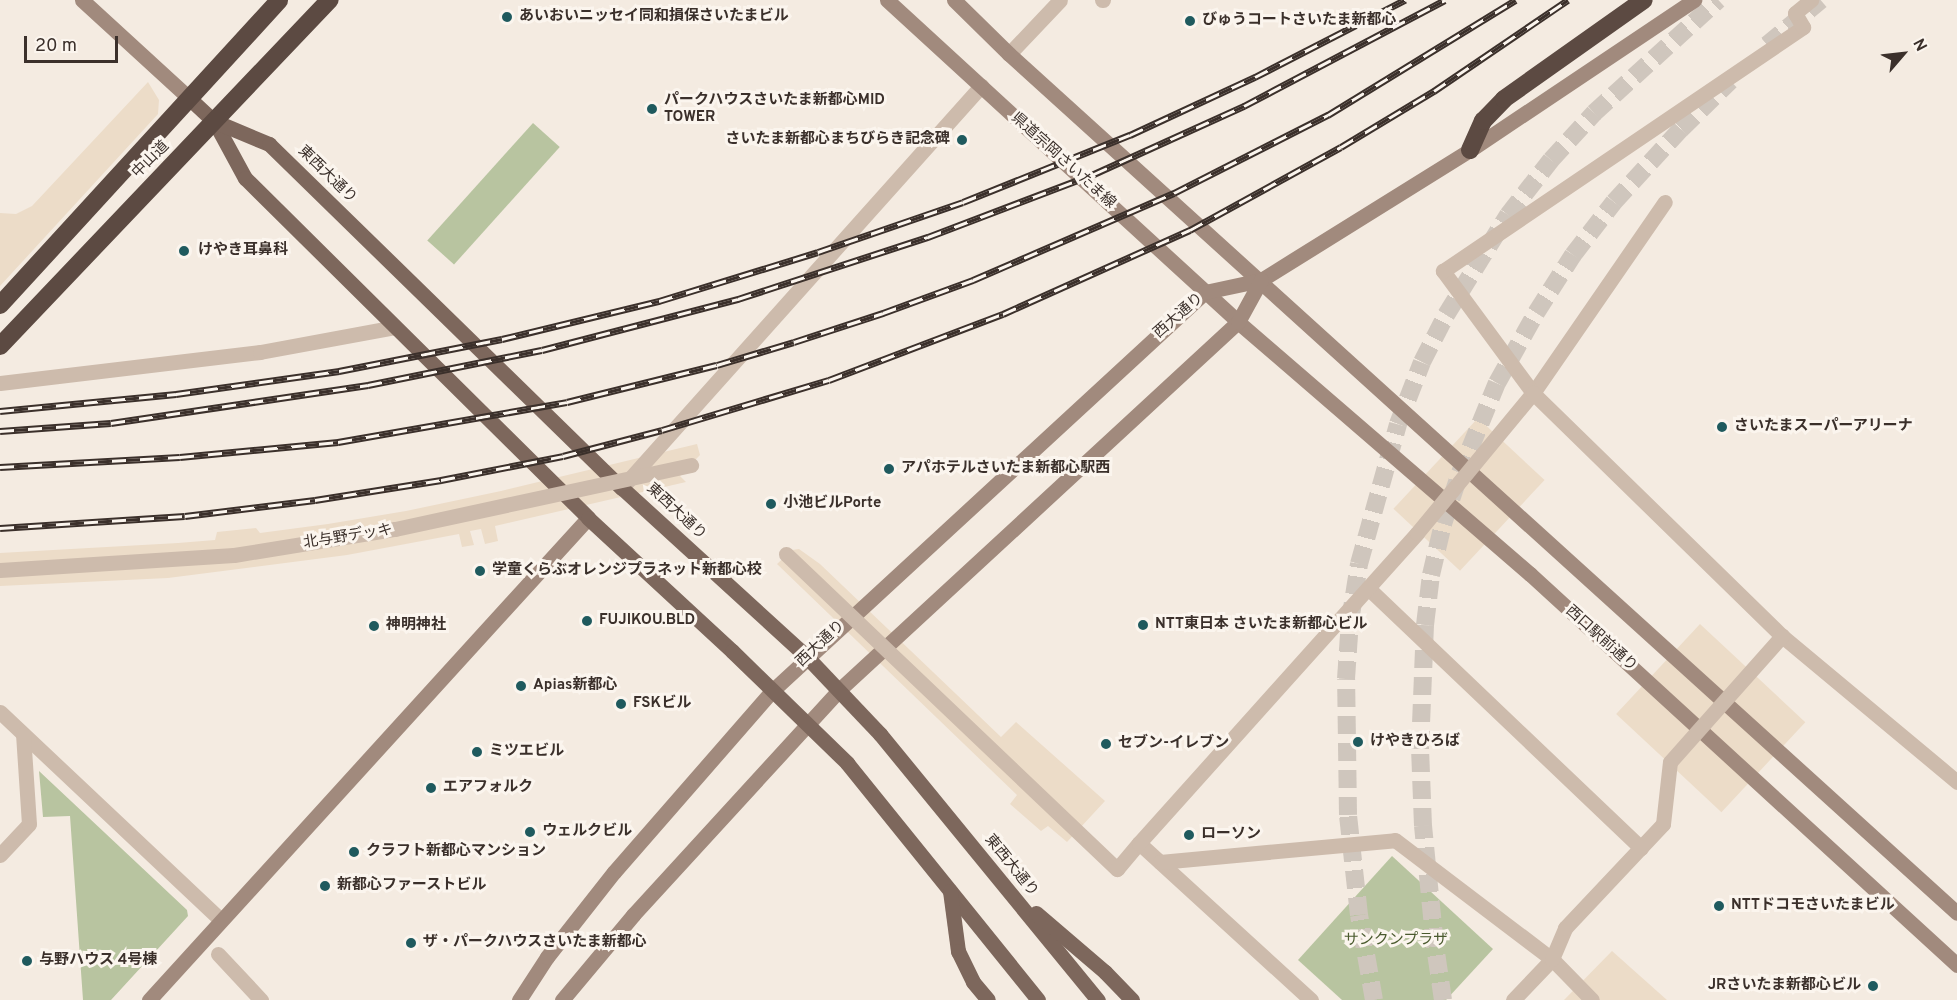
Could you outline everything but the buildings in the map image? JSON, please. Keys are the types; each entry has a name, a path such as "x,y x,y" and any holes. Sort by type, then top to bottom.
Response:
{"highway":[{"name":"中山道","path":"0,305 279,0"},
{"name":"中山道","path":"0,346 330,0"},
{"path":"1470,150 1483,121 1504,99 1644,0"}],"main road":[{"name":"東西大通り","path":"190,99 214,121 244,178 588,518 808,723 847,763 1038,1000"},
{"name":"東西大通り","path":"214,121 269,144 622,488 806,656 880,734 1098,1000"},
{"path":"1008,890 1105,972 1132,1000"},
{"path":"950,891 958,951 973,982 988,1000"}],"street":[{"path":"82,0 190,99"},
{"name":"県道宗岡さいたま線","path":"887,0 1238,322"},
{"path":"954,0 1010,54 1957,913"},
{"path":"1010,54 1060,0"},
{"path":"562,1000 633,915 839,690 1238,322 1260,280 1470,150 1694,0"},
{"path":"1811,0 1795,13 1803,27 1443,271 1533,393 1782,636 1957,782"},
{"path":"622,488 981,86"},
{"path":"786,554 1117,869 1368,588 1533,393 1665,202"},
{"name":"西大通り","path":"519,1000 547,957 614,872 773,690 806,656 1205,292 1260,280"},
{"name":"西口駅前通り","path":"1238,322 1530,574 1957,965"},
{"path":"0,383 260,352 395,327"},
{"name":"北与野デッキ","path":"0,570 234,555 395,529 691,465"},
{"path":"149,1000 588,518"},
{"path":"1368,588 1641,848"},
{"path":"1513,1000 1552,959 1565,928 1663,824 1670,762 1782,636"},
{"path":"0,712 221,920"},
{"path":"0,855 29,824 23,734"},
{"path":"1160,862 1395,840 1552,959 1592,1000"},
{"path":"1139,843 1311,1000"},
{"path":"218,954 261,1000"}],"green space":[{"path":"533,123 560,147 454,265 427,240"},
{"path":"39,771 187,910 188,916 111,1000 83,1000 70,816 43,817"},
{"name":"サンクンプラザ","path":"1392,856 1493,949 1446,1000 1342,1000 1298,960"}],"shaded area":[{"path":"148,82 159,100 158,114 0,286 0,213 16,214 32,206"},
{"path":"1478,418 1545,480 1460,571 1393,509"},
{"path":"697,444 700,455 680,476 686,482 495,526 498,541 485,544 481,529 470,531 474,545 462,547 459,534 347,555 168,578 0,586 0,553 215,540 217,532 256,528 260,533 328,524 406,511 501,491"},
{"path":"799,549 820,564 1001,737 1016,722 1105,801 1067,842 1048,826 1041,831 1010,804 1017,795 777,564 792,550"},
{"path":"1700,624 1805,722 1721,812 1616,714"},
{"path":"1612,951 1667,1000 1564,1000"}],"tunnel":[{"path":"1374,1000 1359,915 1348,815 1346,679 1350,621 1359,564 1398,424 1422,362 1446,315 1508,215 1551,160 1594,113 1718,0"},
{"path":"1767,45 1821,0"},
{"path":"1443,1000 1423,826 1420,749 1425,625 1431,575 1443,524 1460,473 1497,383 1536,313 1573,255 1614,202 1681,129 1730,81"}],"railway":[{"path":"0,411 176,394 339,371 502,339 659,301 818,252 963,202 1130,135 1255,77 1405,0"},
{"path":"0,431 111,423 368,385 542,350 738,299 928,237 1094,174 1244,106 1445,0"},
{"path":"0,467 180,457 338,442 567,402 717,365 794,342 973,280 1174,193 1328,115 1516,0"},
{"path":"0,528 185,516 315,500 441,480 563,456 662,430 829,380 1003,314 1190,230 1341,147 1434,91 1568,0"}],"place":[{"name":"あいおいニッセイ同和損保さいたまビル","path":"507,17"},
{"name":"びゅうコートさいたま新都心","path":"1190,21"},
{"name":"パークハウスさいたま新都心MID TOWER","path":"652,109"},
{"name":"さいたま新都心まちびらき記念碑","path":"962,140"},
{"name":"けやき耳鼻科","path":"184,251"},
{"name":"さいたまスーパーアリーナ","path":"1722,427"},
{"name":"アパホテルさいたま新都心駅西","path":"889,469"},
{"name":"小池ビルPorte","path":"771,504"},
{"name":"学童くらぶオレンジプラネット新都心校","path":"480,571"},
{"name":"FUJIKOU.BLD","path":"587,621"},
{"name":"NTT東日本 さいたま新都心ビル","path":"1143,625"},
{"name":"神明神社","path":"374,626"},
{"name":"Apias新都心","path":"521,686"},
{"name":"FSKビル","path":"621,704"},
{"name":"けやきひろば","path":"1358,742"},
{"name":"セブン-イレブン","path":"1106,744"},
{"name":"ミツエビル","path":"477,752"},
{"name":"エアフォルク","path":"431,788"},
{"name":"ウェルクビル","path":"530,832"},
{"name":"ローソン","path":"1189,835"},
{"name":"クラフト新都心マンション","path":"354,852"},
{"name":"新都心ファーストビル","path":"325,886"},
{"name":"NTTドコモさいたまビル","path":"1719,906"},
{"name":"ザ・パークハウスさいたま新都心","path":"411,943"},
{"name":"与野ハウス 4号棟","path":"27,961"},
{"name":"JRさいたま新都心ビル","path":"1873,986"}]}
